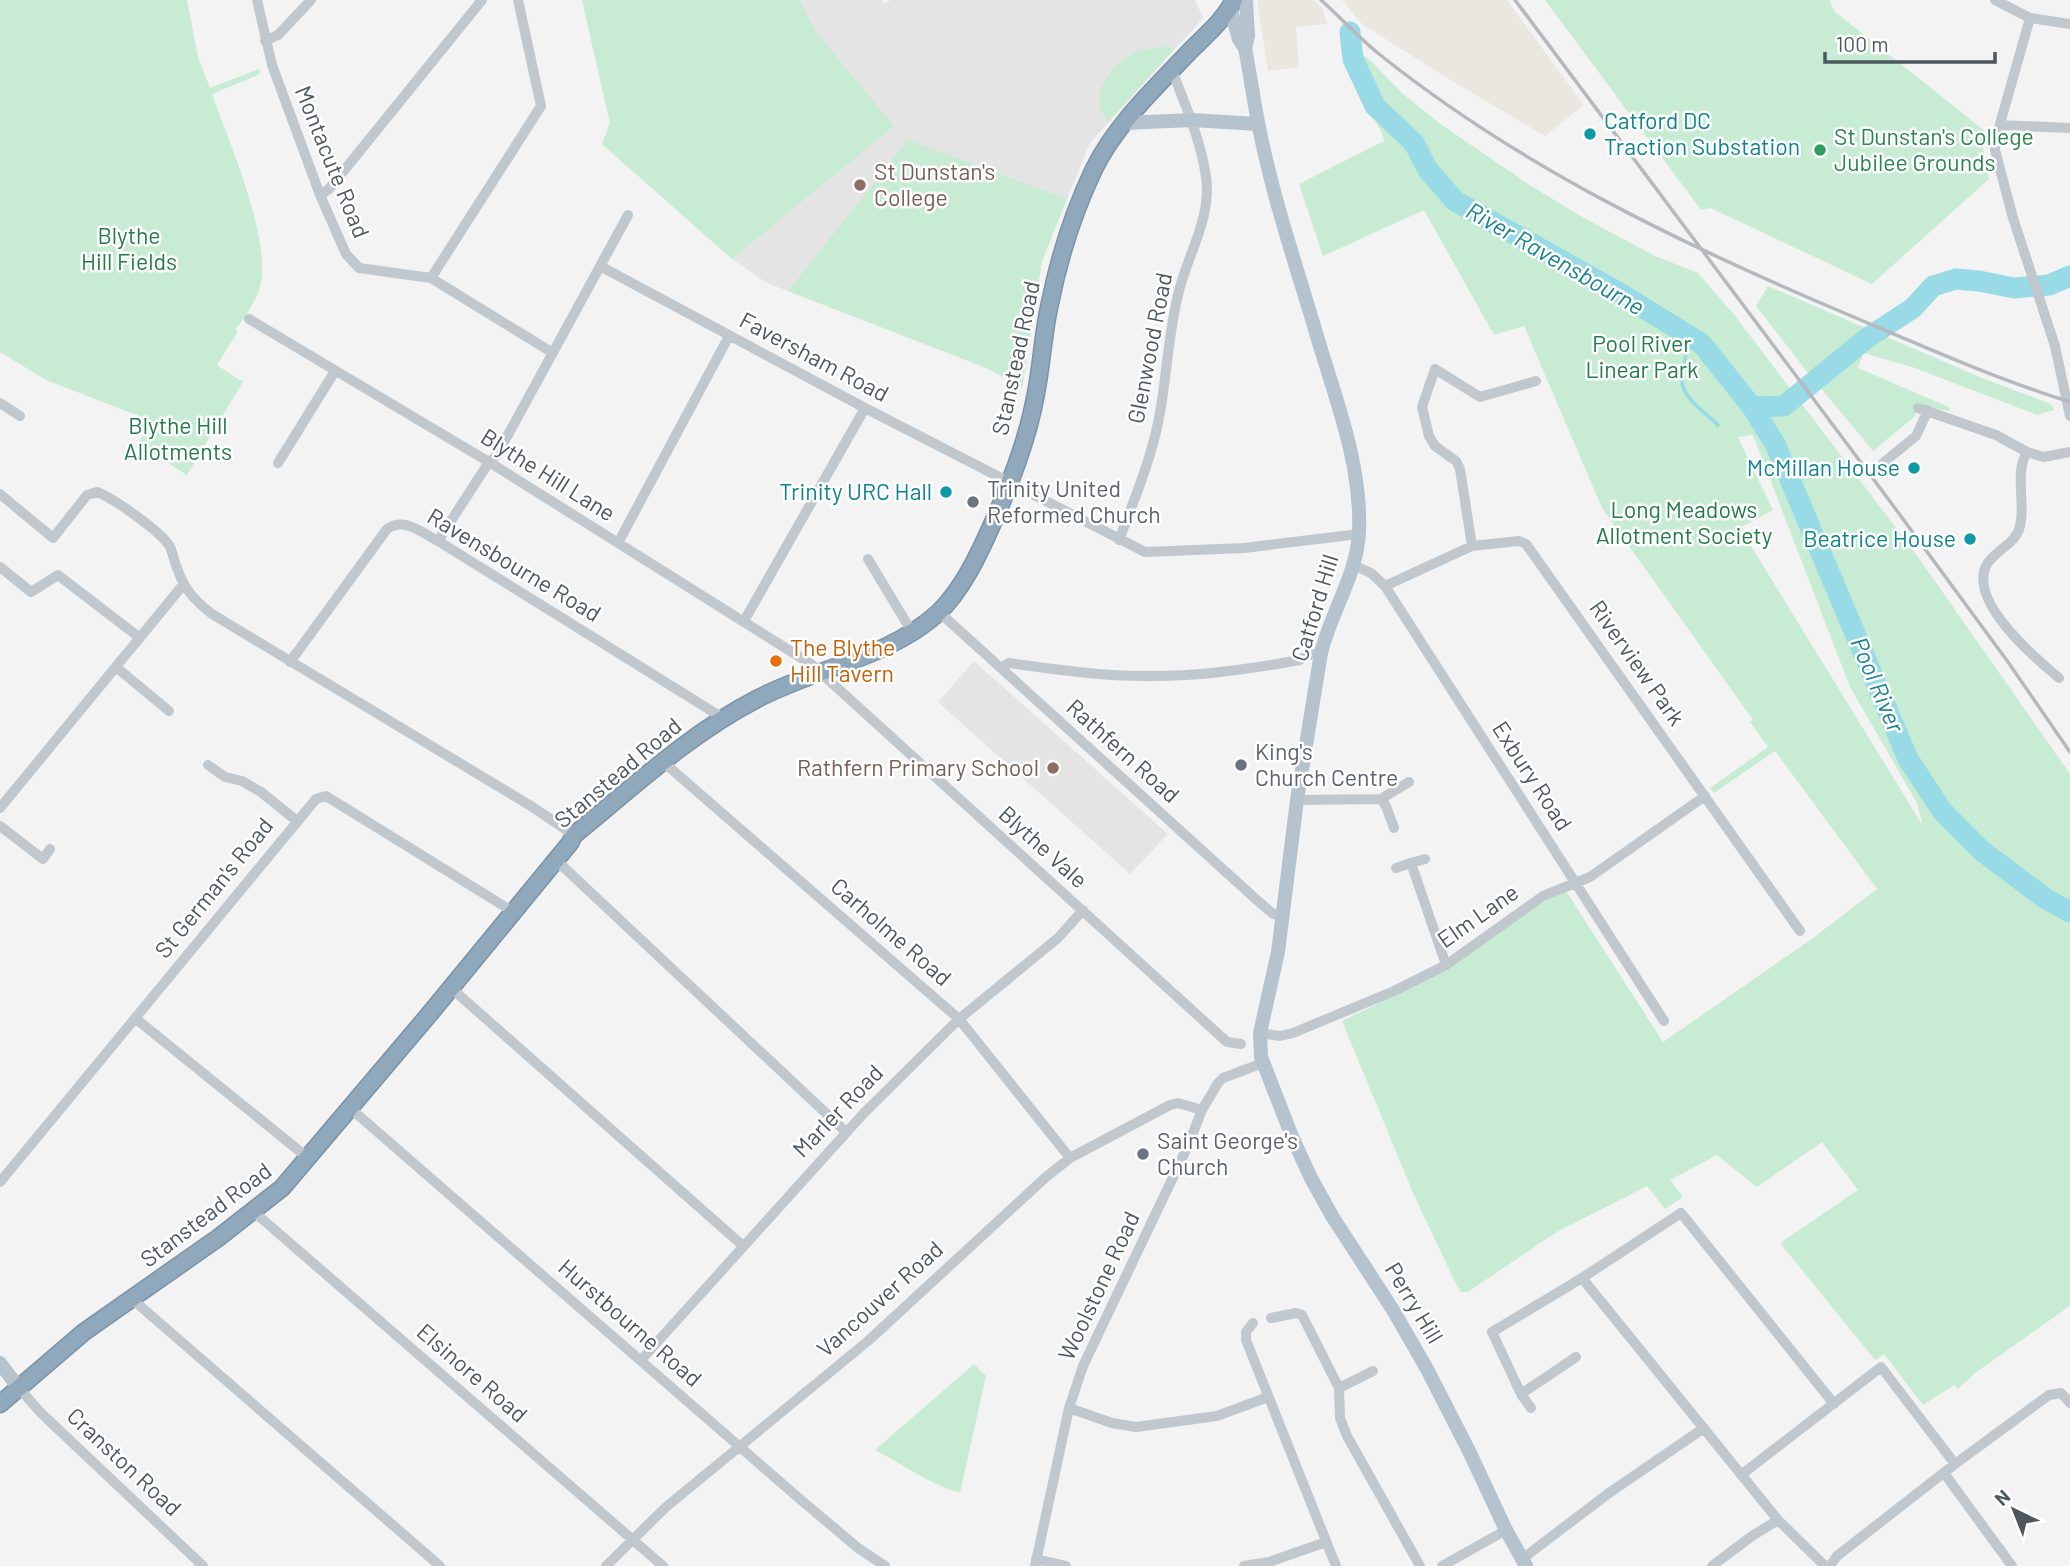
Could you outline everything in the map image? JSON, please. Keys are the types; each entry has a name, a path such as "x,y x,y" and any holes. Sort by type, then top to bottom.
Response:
{"highway":[{"name":"Stanstead Road","path":"0,1404 62,1349 254,1212 282,1188 574,835 662,761 723,718 787,684 875,651 912,632 939,612 968,573 1010,483 1036,396 1049,304 1066,239 1094,169 1125,123 1232,4"}],"main road":[{"name":"Catford Hill","path":"1246,0 1248,36 1245,48 1258,124 1351,452 1358,488 1359,534 1353,565 1327,629 1321,653 1297,800 1278,952 1260,1032 1259,1051 1263,1063"},
{"name":"Catford Hill","path":"1232,4 1239,39 1245,48"},
{"path":"1125,123 1192,120 1258,124"},
{"name":"Perry Hill","path":"1263,1063 1311,1178 1427,1369 1524,1563"},
{"path":"0,1363 18,1387"}],"street":[{"name":"Montacute Road","path":"257,0 265,41 320,195 345,254 359,268 431,278 553,353"},
{"path":"265,41 278,35 311,0"},
{"path":"320,195 329,189 482,0"},
{"path":"431,278 541,106 518,0"},
{"path":"1995,0 2030,18 2070,24"},
{"path":"2030,18 1995,150 2013,218 2055,346 2070,416"},
{"name":"Glenwood Road","path":"1119,540 1151,449 1159,417 1179,290 1202,223 1206,197 1206,178 1192,120 1172,70"},
{"path":"2000,125 2070,128"},
{"path":"438,541 497,455 628,215"},
{"name":"Faversham Road","path":"600,266 865,408 1145,552 1244,548 1359,534"},
{"name":"Blythe Hill Lane","path":"249,319 489,463 822,672"},
{"path":"618,543 729,336"},
{"path":"1472,546 1460,469 1456,461 1436,446 1429,436 1422,407 1435,369 1480,397 1536,381"},
{"path":"278,463 335,371"},
{"path":"0,403 20,416"},
{"path":"744,621 865,408"},
{"path":"1883,463 1916,436 1923,409 1996,435 2026,452 2044,457 2070,452"},
{"path":"2026,452 2021,468 2020,526 2014,538 1984,569 1983,582 1991,602 2014,636 2059,678"},
{"path":"0,494 53,538 87,495 97,492 109,497 170,547 183,585 195,601 212,614 574,835"},
{"name":"Ravensbourne Road","path":"290,662 387,529 395,524 405,524 438,541 723,718"},
{"name":"Riverview Park","path":"1385,586 1472,546 1519,541 1531,547 1800,931"},
{"path":"868,559 912,632"},
{"name":"Exbury Road","path":"1353,565 1371,573 1385,586 1664,1021"},
{"path":"0,568 31,592 58,575 140,638"},
{"path":"0,808 183,585"},
{"name":"Rathfern Road","path":"939,612 1258,901 1273,914 1282,915"},
{"path":"1001,668 1009,663 1099,674 1146,676 1243,670 1300,660 1308,655 1321,653"},
{"path":"117,667 169,711"},
{"name":"Blythe Vale","path":"822,672 857,707 1227,1042 1241,1044"},
{"name":"Carholme Road","path":"662,761 959,1019 1070,1158"},
{"path":"208,765 227,778 242,780 297,821"},
{"path":"1297,800 1381,799 1409,782"},
{"name":"St German's Road","path":"0,1182 316,799 326,796 512,911"},
{"name":"Elm Lane","path":"1260,1032 1280,1036 1293,1034 1394,991 1446,965 1543,896 1590,877 1705,796"},
{"path":"1381,799 1394,828"},
{"path":"0,826 43,859 51,849"},
{"path":"1396,868 1425,859"},
{"path":"556,860 846,1132"},
{"path":"1411,863 1446,965"},
{"name":"Marler Road","path":"641,1360 846,1132 959,1019 1058,938 1083,910"},
{"path":"450,987 742,1245"},
{"path":"135,1018 308,1158"},
{"name":"Woolstone Road","path":"1036,1563 1069,1408 1083,1366 1187,1148 1202,1110 1218,1083 1263,1063"},
{"name":"Vancouver Road","path":"606,1566 632,1539 740,1445 868,1341 1010,1209 1070,1158 1170,1105 1178,1103 1202,1110"},
{"name":"Hurstbourne Road","path":"350,1108 858,1548 885,1566"},
{"name":"Elsinore Road","path":"254,1212 663,1566"},
{"path":"1531,1408 1521,1394 1492,1332 1582,1278 1681,1213 1834,1404"},
{"path":"1582,1278 1778,1520 1828,1566 1837,1556 1955,1464 2049,1395 2061,1393 2070,1403"},
{"path":"132,1300 440,1566"},
{"path":"1271,1318 1296,1313 1302,1315 1339,1388 1340,1418 1347,1436 1420,1566"},
{"path":"1253,1323 1246,1332 1246,1340 1336,1566"},
{"path":"1521,1394 1576,1357"},
{"path":"1741,1475 1881,1367 1955,1464"},
{"path":"1339,1388 1373,1371"},
{"name":"Cranston Road","path":"18,1387 41,1413 203,1566"},
{"path":"1069,1408 1112,1423 1136,1427 1217,1416 1268,1397"},
{"path":"1524,1563 1609,1493 1704,1428"},
{"path":"1944,1473 2012,1566"},
{"path":"1712,1566 1778,1520"},
{"path":"1442,1566 1506,1530"},
{"path":"1244,1566 1269,1562 1326,1542"},
{"path":"1036,1563 1066,1566"}],"shaded area":[{"name":"St Dunstan's College","path":"582,0 882,0 882,4 891,0 1195,0 1203,18 1090,143 1042,261 1022,388 989,369 767,283 732,259 602,144 610,123"},
{"path":"1257,0 1314,0 1323,9 1327,24 1296,27 1299,67 1268,71"},
{"path":"1342,0 1507,0 1584,105 1545,136 1362,24"},
{"name":"Rathfern Primary School","path":"974,661 1168,834 1130,874 938,702"}],"green space":[{"name":"Blythe Hill Fields","path":"0,0 187,0 198,57 210,88 259,69 260,74 212,94 247,190 260,244 262,268 256,298 235,329 238,331 217,365 241,381 244,380 187,475 138,444 152,421 46,380 0,352"},
{"path":"582,0 800,0 815,31 894,126 732,259 602,144 610,123"},
{"name":"St Dunstan's College Jubilee Grounds","path":"1545,0 1830,0 1834,11 1985,131 1982,142 1989,179 1872,284 1717,211 1710,208 1701,210"},
{"path":"1340,35 1371,61 1402,93 1439,123 1531,186 1655,256 1698,273 1736,317 1918,557 2070,774 2070,1306 1975,1373 1958,1389 1954,1385 1923,1405 1884,1354 1875,1360 1780,1243 1858,1190 1822,1142 1757,1187 1717,1155 1670,1180 1683,1197 1665,1209 1647,1186 1555,1233 1468,1292 1461,1292 1455,1282 1413,1193 1342,1021 1444,971 1542,903 1566,891 1663,1042 1813,938 1877,889 1775,751 1714,793 1710,788 1768,747 1750,722 1753,720 1602,508 1524,326 1494,335 1424,210 1323,256 1299,184 1384,141 1380,128 1356,88","holes":["1753,435 1850,687 1917,803 1923,826 1740,528 1773,510 1738,437"]},
{"path":"1170,47 1173,49 1167,57 1108,122 1102,113 1100,93 1115,66 1136,52"},
{"path":"908,140 1067,199 1042,261 1022,388 989,369 788,291"},
{"path":"1768,286 1982,378 2051,404 2054,410 2037,415 1912,367 1863,353 1858,368 1951,408 1949,411 1920,407 1914,417 1873,451 1756,306"},
{"path":"974,1364 986,1376 960,1493 927,1479 875,1450"}],"waterway":[{"name":"River Ravensbourne","path":"1350,32 1353,59 1375,106 1414,143 1428,170 1455,201 1618,292 1702,344 1752,407 1784,406 1867,338 1913,308 1933,286 1956,279 2014,288 2049,285 2070,276"},
{"path":"1683,373 1689,336"},
{"path":"1682,378 1682,385 1689,398 1718,425"},
{"name":"Pool River","path":"1752,407 1775,444 1908,759 1943,812 1982,851 2046,899 2070,912"}],"railway":[{"path":"1321,0 1371,47 1433,95 1489,133 1605,201 1725,261 1787,288 1958,361 2070,402"},
{"path":"1515,0 1889,500 2008,662 2070,752"}],"place":[{"name":"Catford DC Traction Substation","path":"1590,134"},
{"name":"St Dunstan's College Jubilee Grounds","path":"1820,150"},
{"name":"St Dunstan's College","path":"860,185"},
{"name":"McMillan House","path":"1914,468"},
{"name":"Trinity URC Hall","path":"946,492"},
{"name":"Trinity United Reformed Church","path":"973,502"},
{"name":"Beatrice House","path":"1970,539"},
{"name":"The Blythe Hill Tavern","path":"776,661"},
{"name":"King's Church Centre","path":"1241,765"},
{"name":"Rathfern Primary School","path":"1053,768"},
{"name":"Saint George's Church","path":"1143,1154"}],"park label":[{"name":"Pool River Linear Park","path":"1642,357"},
{"name":"Blythe Hill Allotments","path":"178,439"},
{"name":"Long Meadows Allotment Society","path":"1684,523"}]}
